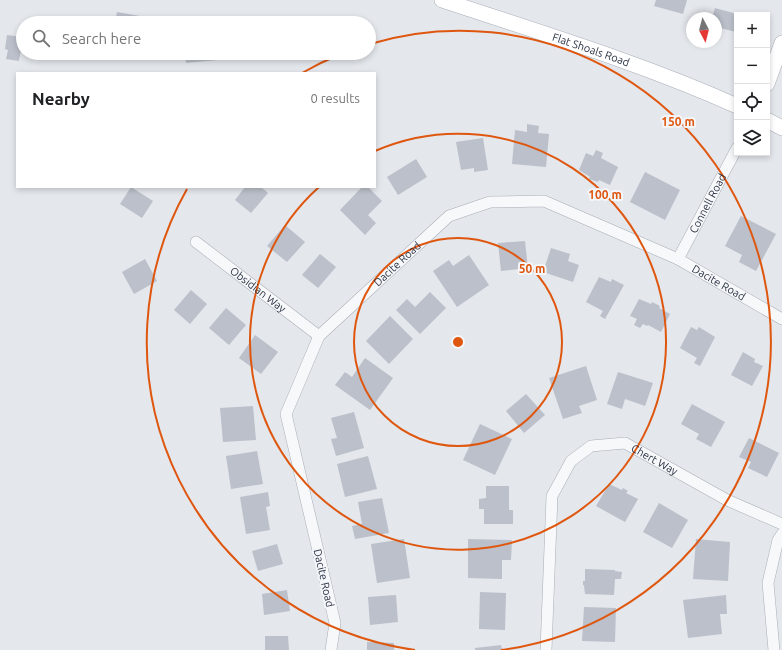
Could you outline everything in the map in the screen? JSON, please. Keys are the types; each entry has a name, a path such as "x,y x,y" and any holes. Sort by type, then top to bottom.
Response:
{"main road":[{"name":"Flat Shoals Road","path":"442,0 619,58 690,85 734,105"},
{"path":"770,76 782,43"},
{"path":"770,122 782,128"}],"street":[{"name":"Connell Road","path":"678,259 734,154"},
{"name":"Dacite Road","path":"331,650 335,623 286,414 319,336 449,216 490,202 544,201 678,259 782,319"},
{"name":"Obsidian Way","path":"196,242 319,336"},
{"name":"Chert Way","path":"546,650 552,496 570,462 591,446 625,443 728,500 782,524"},
{"path":"774,650 768,583 778,540 782,534"}],"building":[{"path":"656,0 687,0 683,14 654,6"},
{"path":"715,8 734,13 734,32 722,28 722,12 714,12"},
{"path":"117,12 140,16 116,16"},
{"path":"7,35 16,36 16,60 19,61 6,59 8,50 5,49"},
{"path":"186,60 218,60 186,63"},
{"path":"527,124 539,126 538,133 549,134 546,167 512,164 515,130 527,132"},
{"path":"483,138 488,170 474,172 474,168 461,170 456,142"},
{"path":"596,150 603,153 601,158 618,167 610,185 599,180 598,182 589,179 590,177 579,170 586,153 593,156"},
{"path":"416,159 427,177 398,195 387,177"},
{"path":"645,172 680,190 665,220 630,202"},
{"path":"130,188 153,201 142,218 120,204"},
{"path":"244,188 262,188 268,193 251,213 235,200"},
{"path":"361,188 369,188 382,201 368,215 376,223 365,235 340,210"},
{"path":"741,216 776,234 756,271 739,262 742,255 725,246"},
{"path":"285,225 305,242 287,262 267,246"},
{"path":"525,241 528,268 501,271 498,243"},
{"path":"551,248 570,254 568,261 579,265 573,282 543,272"},
{"path":"320,254 336,267 318,288 302,275"},
{"path":"469,255 489,285 457,307 433,271 449,260 453,266"},
{"path":"145,259 157,281 134,294 122,272"},
{"path":"599,277 611,282 612,279 624,285 605,319 600,316 603,311 586,302"},
{"path":"191,290 207,304 190,324 174,310"},
{"path":"430,292 446,308 420,334 396,310 407,299 415,307"},
{"path":"639,299 651,304 652,302 670,314 661,332 648,325 643,324 640,328 634,325 637,319 630,316"},
{"path":"226,308 246,325 229,345 209,328"},
{"path":"390,316 413,339 389,364 366,341"},
{"path":"691,327 697,330 699,327 715,337 700,366 694,363 697,358 680,348"},
{"path":"255,335 278,352 261,374 239,358"},
{"path":"743,352 755,359 754,362 763,366 752,386 731,375"},
{"path":"365,358 393,378 370,410 335,385 345,372 352,377"},
{"path":"586,366 597,400 579,406 582,413 563,419 549,378"},
{"path":"618,372 653,383 645,406 625,399 622,409 607,404"},
{"path":"526,394 545,415 524,433 506,411"},
{"path":"692,404 725,422 711,447 696,439 699,434 681,424"},
{"path":"253,406 256,440 223,442 220,408"},
{"path":"354,412 364,448 336,456 331,439 337,438 331,418"},
{"path":"480,424 512,439 495,475 463,460"},
{"path":"749,438 779,453 767,477 748,468 751,462 739,457"},
{"path":"257,451 263,484 231,489 226,456"},
{"path":"368,456 377,489 345,497 337,464"},
{"path":"609,484 622,490 623,488 628,491 626,493 638,499 625,522 596,506"},
{"path":"486,486 509,486 509,510 513,510 513,524 484,524 484,509 479,509 479,499 486,498"},
{"path":"268,492 270,506 266,507 270,530 246,534 240,497"},
{"path":"382,498 389,533 355,539 352,526 362,524 358,502"},
{"path":"659,503 688,520 672,548 643,532"},
{"path":"404,539 410,578 377,583 371,544"},
{"path":"468,539 512,540 511,560 502,560 502,579 468,578"},
{"path":"696,539 730,542 728,581 693,579"},
{"path":"277,544 283,564 258,571 252,551"},
{"path":"585,569 615,570 622,572 621,579 615,579 614,595 585,594 585,586 583,585 583,581 585,581"},
{"path":"287,590 290,611 264,615 262,594"},
{"path":"480,592 506,593 505,630 479,629"},
{"path":"396,595 398,622 370,625 368,597"},
{"path":"726,595 727,614 720,614 722,634 688,638 683,600"},
{"path":"584,607 616,608 615,642 582,641"},
{"path":"265,636 288,636 289,650 265,650"},
{"path":"367,642 394,643 394,650 367,650"},
{"path":"501,645 502,650 475,650 475,648"}]}
